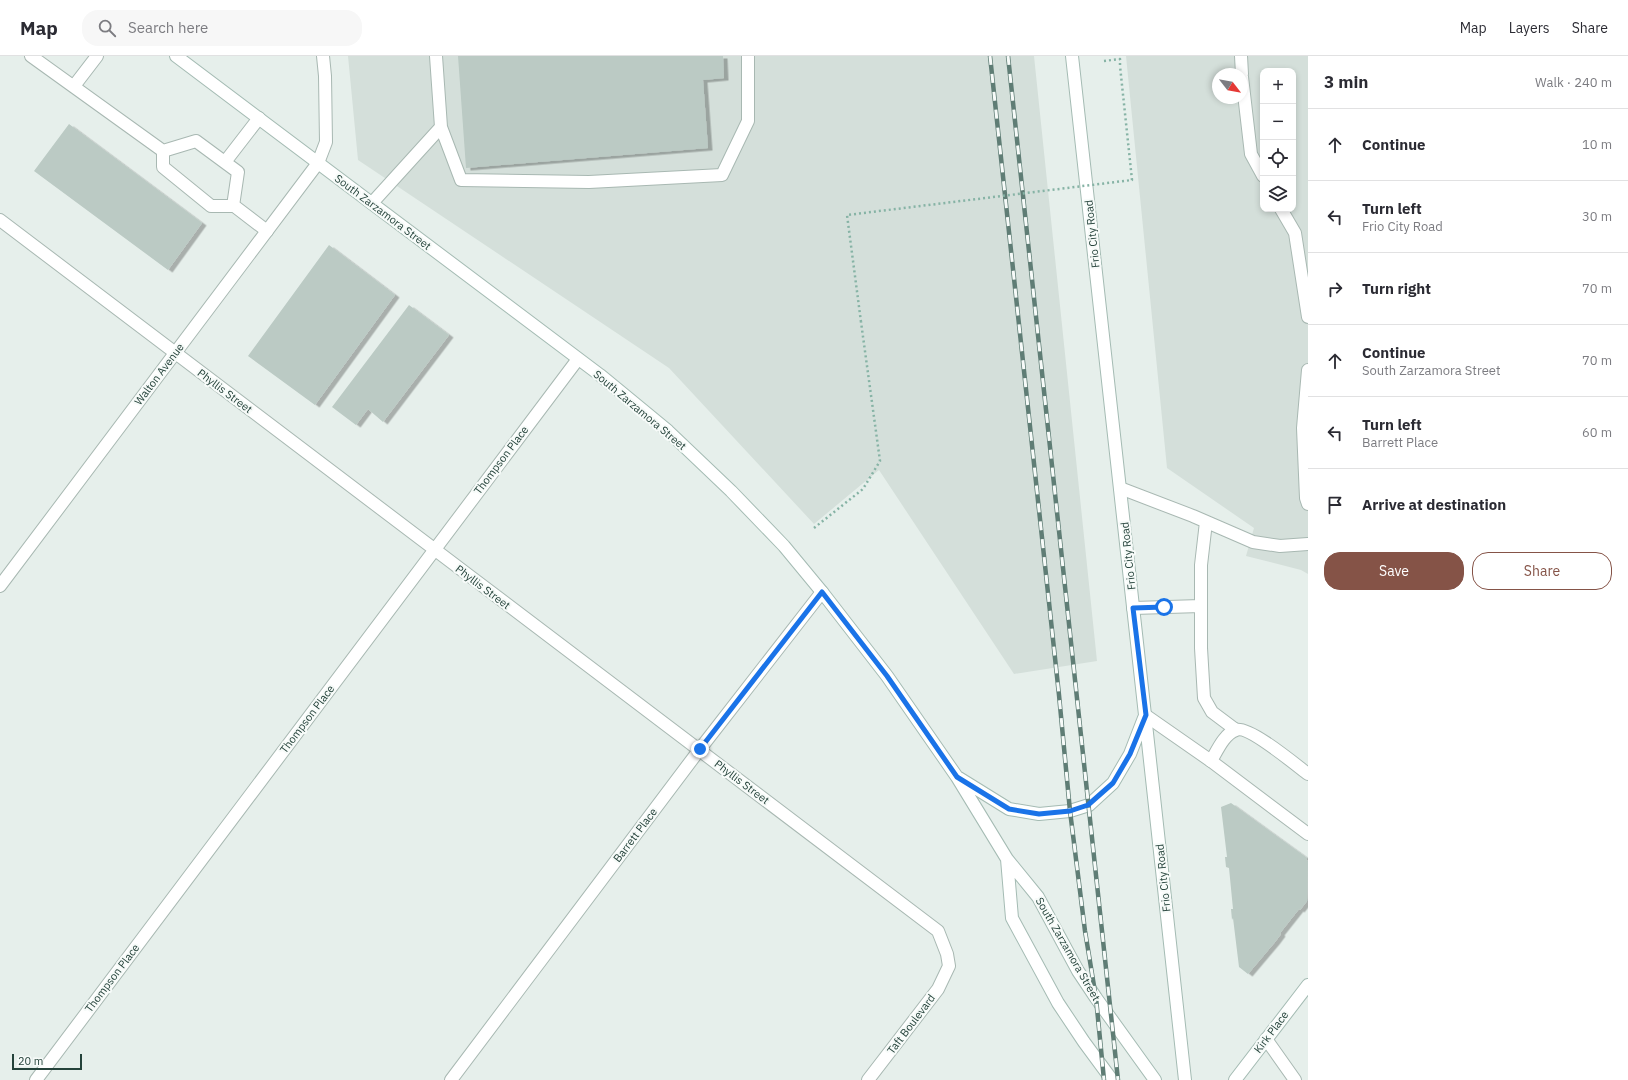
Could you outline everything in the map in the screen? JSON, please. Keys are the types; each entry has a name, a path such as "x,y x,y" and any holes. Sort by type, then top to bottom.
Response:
{"street":[{"path":"31,56 162,151 163,167 211,206 233,205 267,231"},
{"path":"74,86 97,56"},
{"name":"South Zarzamora Street","path":"176,56 578,359 668,431 731,491 784,546 822,592 887,676 957,777 1007,859 1038,897 1078,971 1155,1080"},
{"name":"Walton Avenue","path":"0,586 318,164 326,142 325,76 323,56"},
{"path":"436,56 441,127 461,180 590,182 722,175 748,121 748,56"},
{"name":"Frio City Road","path":"1072,56 1146,715 1184,1080"},
{"path":"1241,56 1242,68"},
{"path":"1245,104 1251,154 1260,170"},
{"path":"225,162 259,118"},
{"path":"372,204 441,127"},
{"path":"162,151 196,141 225,162 238,172 233,205"},
{"path":"1284,212 1295,233 1308,318"},
{"name":"Phyllis Street","path":"0,220 434,550 700,749 938,931 947,954 949,966"},
{"name":"Thompson Place","path":"36,1080 578,359"},
{"path":"1308,370 1303,428 1306,498 1308,504"},
{"path":"1120,488 1253,542 1280,546 1308,544"},
{"path":"1206,522 1200,565 1201,648 1204,698 1212,712 1236,730"},
{"name":"Barrett Place","path":"451,1080 700,749 822,592"},
{"path":"1133,608 1201,606"},
{"path":"957,777 1009,809 1039,814 1070,811 1088,805 1113,783 1130,754 1146,715 1211,761 1308,834"},
{"path":"1211,761 1228,735 1241,729 1258,737 1308,774"},
{"name":"South Zarzamora Street","path":"1007,859 1012,918 1058,1003 1112,1080"},
{"name":"Taft Boulevard","path":"868,1080 938,988 949,966"},
{"name":"Kirk Place","path":"1235,1080 1308,984"},
{"path":"1266,1039 1295,1080"}],"path":[{"path":"814,528 863,489 880,461 847,215 1132,180 1120,59 1104,61"}],"shaded area":[{"path":"348,56 1034,56 1097,661 1014,674 879,470 814,524 669,368 358,160"},
{"path":"1126,56 1308,56 1308,574 1301,570 1246,556 1254,528 1167,468"}],"building":[{"path":"458,56 723,56 724,78 703,80 708,148 466,168"},
{"path":"69,124 202,223 168,270 34,171"},
{"path":"329,245 395,295 315,405 248,356"},
{"path":"409,305 449,335 383,422 368,409 356,425 332,407"},
{"path":"1231,803 1307,858 1306,860 1308,861 1307,901 1248,974 1239,967 1233,918 1232,920 1231,909 1233,909 1229,868 1226,867 1225,857 1227,857 1221,807"}],"railway":[{"path":"990,56 1059,695 1070,811 1085,931 1096,998 1104,1080"},
{"path":"1008,56 1118,1080"}],"route":[{"path":"700,749 822,592 887,676 957,777 1009,809 1039,814 1070,811 1088,805 1113,783 1130,754 1146,715 1133,608 1164,607"}]}
